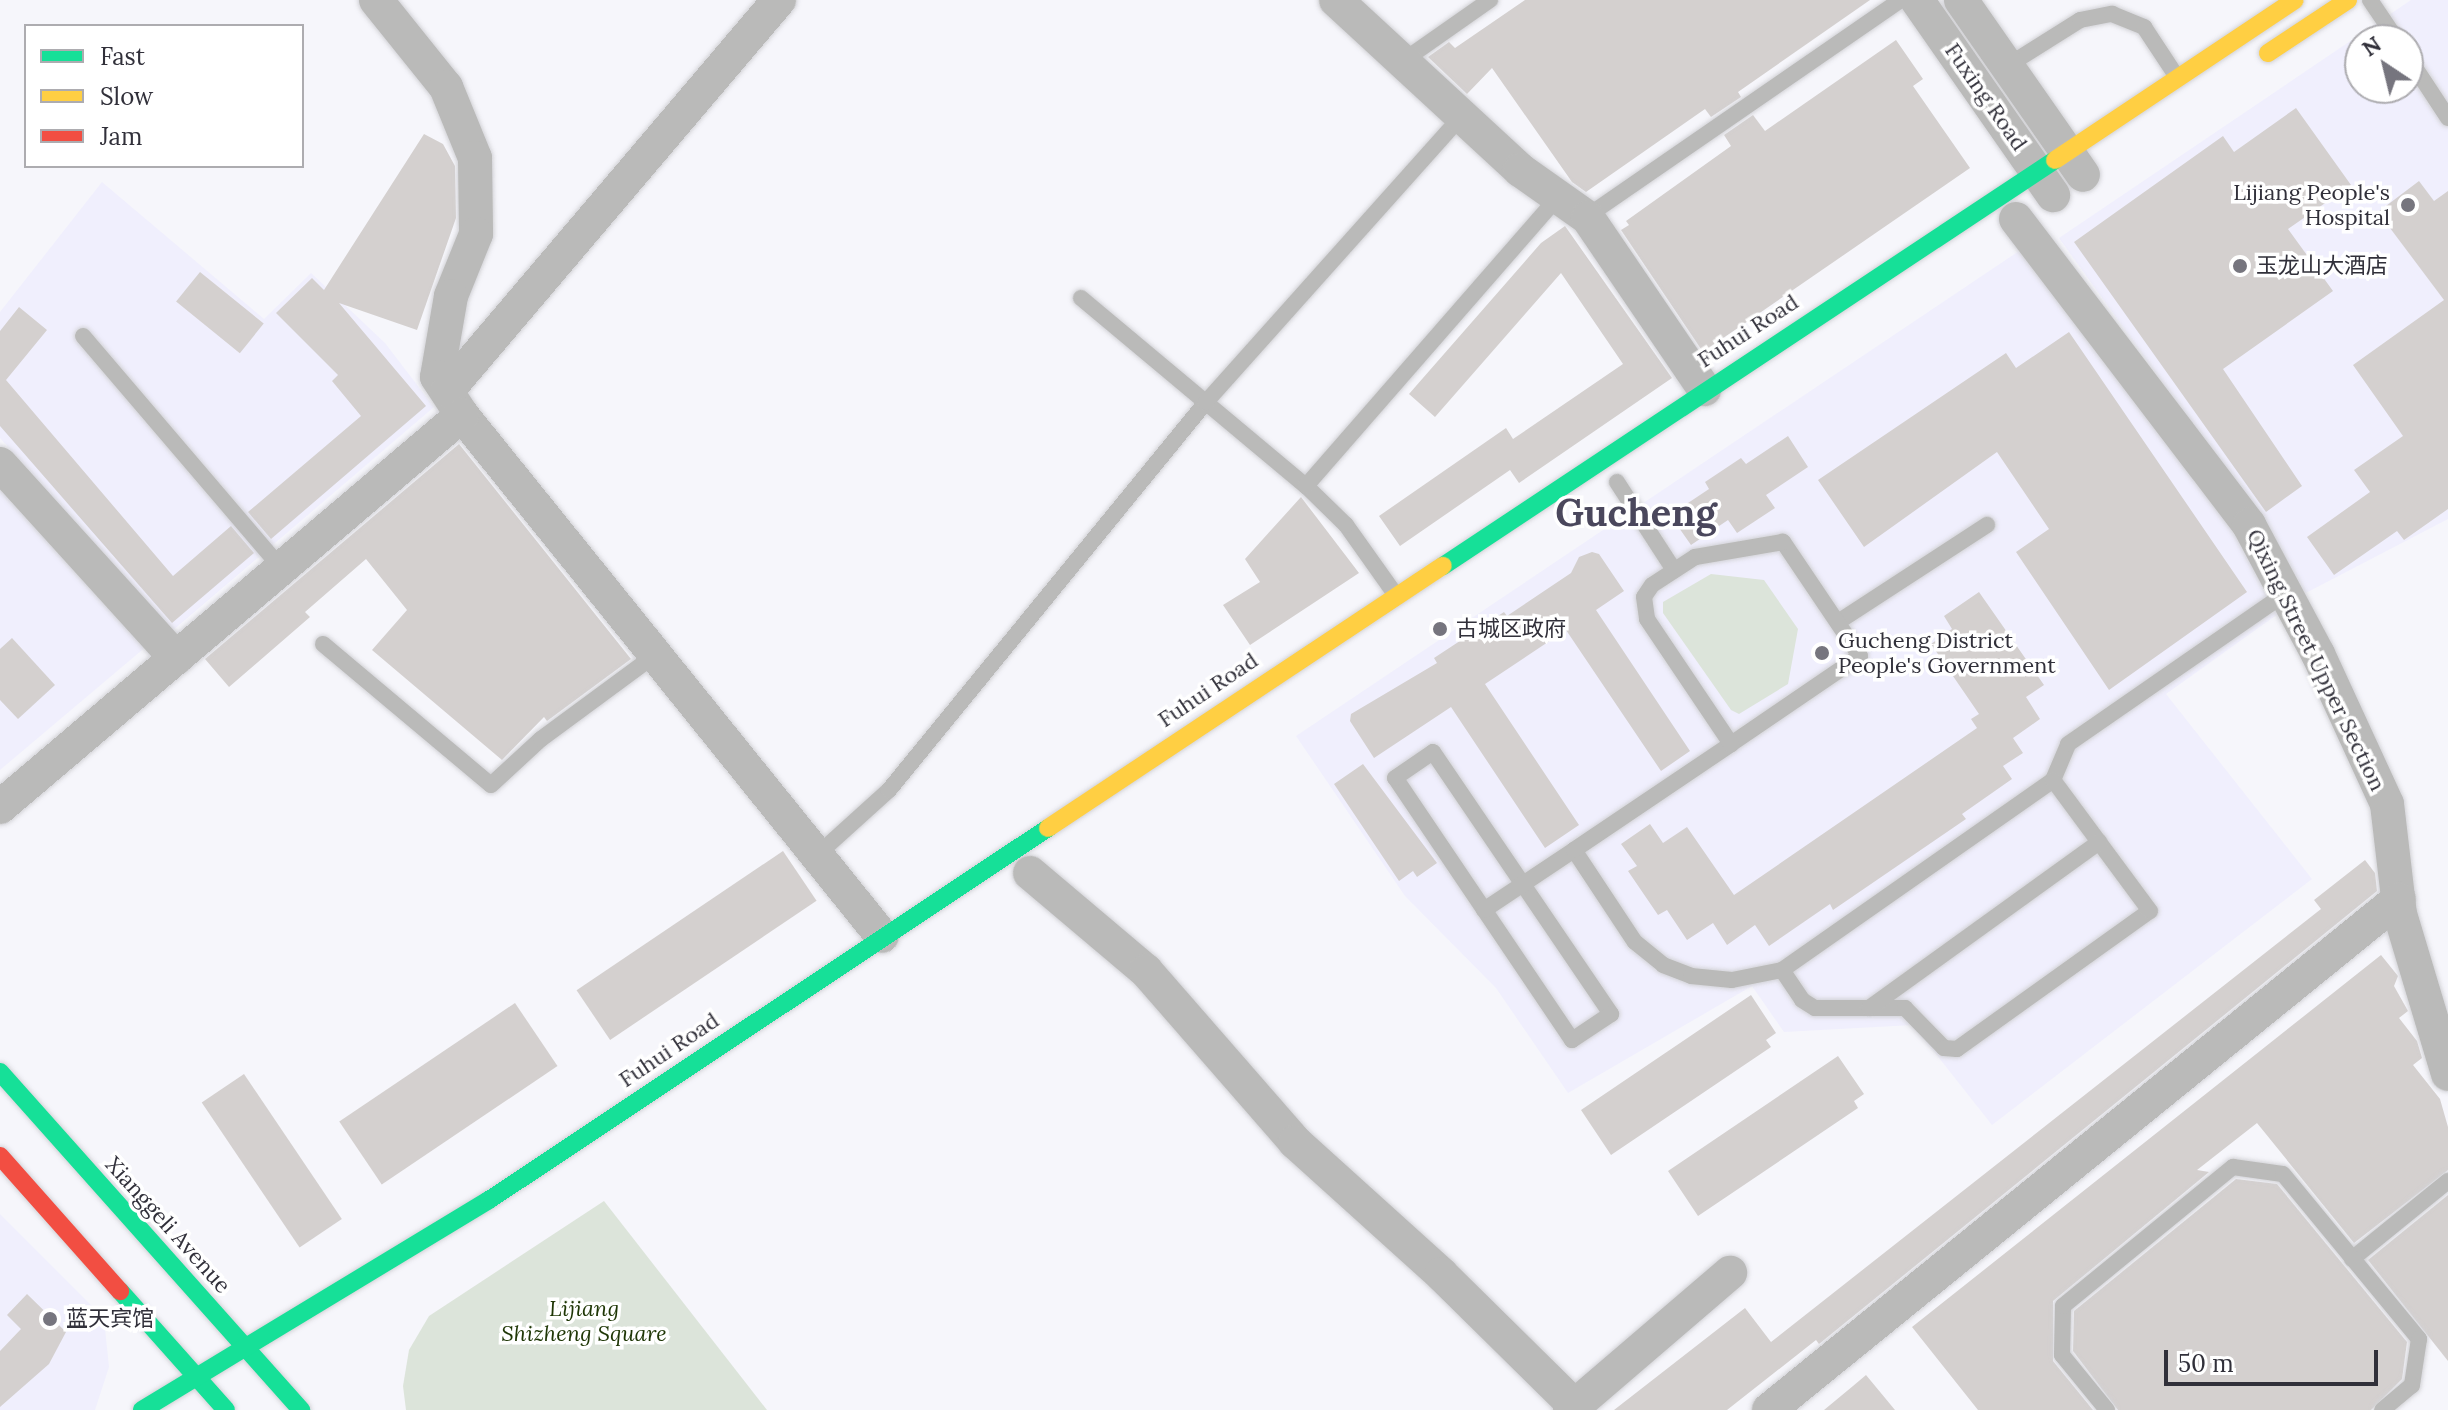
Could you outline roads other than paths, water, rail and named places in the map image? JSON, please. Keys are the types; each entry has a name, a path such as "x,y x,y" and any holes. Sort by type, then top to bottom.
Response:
{"main road":[{"name":"Fuhui Road","path":"142,1410 489,1200 1704,389 2030,204 2082,164 2177,77 2295,0"},
{"path":"2252,64 2348,0"},
{"name":"Fuhui Road","path":"2030,204 2082,164"},
{"name":"Xianggeli Avenue","path":"0,1072 301,1410"},
{"path":"0,1156 197,1377 224,1400 199,1410"}],"street":[{"path":"376,0 446,87 475,158 476,234 451,296 437,377 454,403 882,936"},
{"path":"0,807 281,568 454,403 779,0"},
{"path":"1336,0 1461,117 1572,207 1704,389"},
{"name":"Fuxing Road","path":"1917,0 2030,204"},
{"name":"Fuxing Road","path":"1961,0 2082,164"},
{"name":"Qixing Street Upper Section","path":"2030,204 2249,525 2286,593 2387,804 2399,899 2448,1074"},
{"path":"0,464 176,658"},
{"path":"1034,871 1146,971 1295,1142 1441,1274 1573,1408 1730,1273"},
{"path":"1769,1410 2399,899"}],"lane":[{"path":"1400,63 1490,0"},
{"path":"1306,486 1572,207 1900,0"},
{"path":"2370,0 2386,24"},
{"path":"2007,66 2080,20 2112,14 2144,27 2177,77"},
{"path":"2424,81 2448,118"},
{"path":"816,856 889,790 1206,402 1461,117"},
{"path":"1081,298 1306,486 1346,525 1395,594"},
{"path":"83,336 281,568"},
{"path":"1617,482 1674,570"},
{"path":"1838,622 1987,525"},
{"path":"1484,910 1731,744 1860,656 1783,542 1695,557 1647,591 1644,612 1731,744"},
{"path":"1574,850 1635,942 1663,965 1691,976 1732,980 1782,970 2053,780 2068,744 2286,593"},
{"path":"323,644 491,785 541,739 655,655"},
{"path":"1433,752 1523,884 1611,1014 1572,1040 1395,778 1433,752"},
{"path":"1782,970 1802,1000 1815,1008 1911,1011 1944,1048 1957,1049 2150,911 2053,780"},
{"path":"1867,1008 2099,842"},
{"path":"2107,1410 2062,1355 2063,1306 2233,1167 2283,1174 2419,1339 2412,1385 2382,1410"},
{"path":"2352,1259 2448,1181"}],"place":[{"name":"Lijiang People's Hospital","path":"2408,205"},
{"name":"玉龙山大酒店","path":"2240,266"},
{"name":"古城区政府","path":"1440,629"},
{"name":"Gucheng District People's Government","path":"1822,653"},
{"name":"蓝天宾馆","path":"50,1319"}],"district":[{"name":"Gucheng","path":"1636,513"}],"park label":[{"name":"Lijiang Shizheng Square","path":"584,1320"}]}
